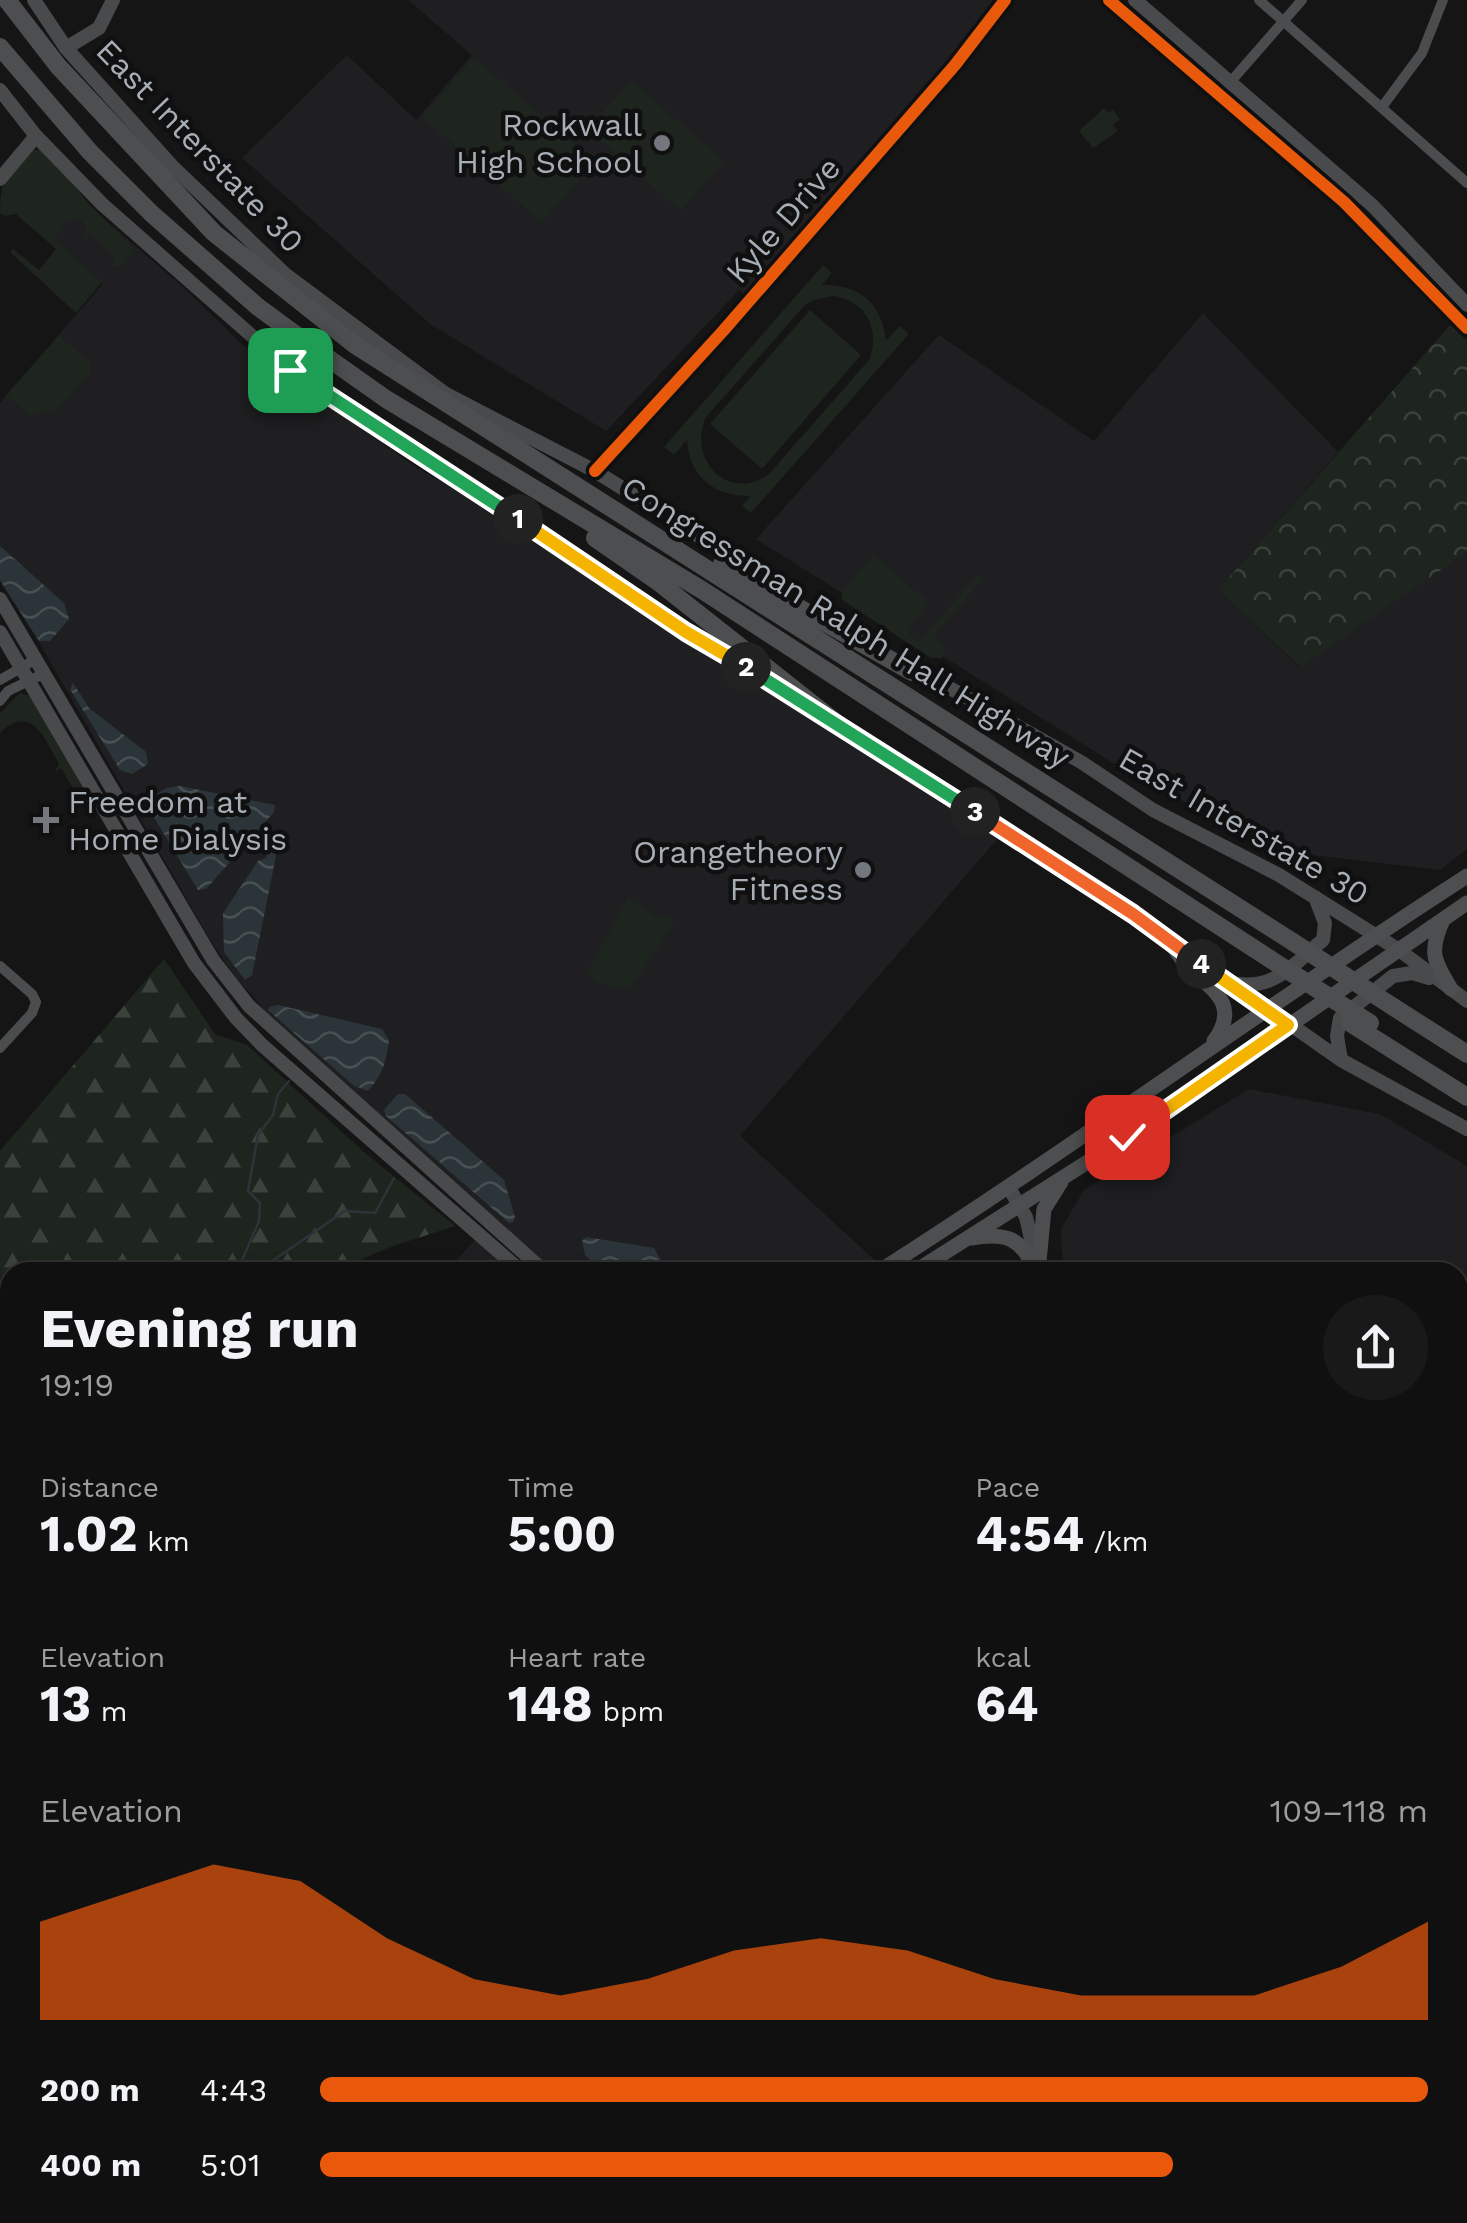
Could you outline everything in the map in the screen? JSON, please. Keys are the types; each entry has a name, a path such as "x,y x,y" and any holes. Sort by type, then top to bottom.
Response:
{"highway":[{"name":"Congressman Ralph Hall Highway","path":"10,0 67,67 88,100 214,234 355,345 1399,1004 1467,1054"},
{"name":"Congressman Ralph Hall Highway","path":"0,47 90,152 152,214 225,279 386,400 702,590 911,723 1004,789 1270,960 1348,1015 1370,1023 1467,1085"},
{"path":"493,466 657,581 848,732"},
{"path":"631,520 672,536 912,672"},
{"path":"1399,1004 1467,1040"},
{"path":"1348,1015 1467,1097"}],"main road":[{"name":"East Interstate 30","path":"34,0 66,48 172,166 285,274 446,394 595,472 817,608 912,672 932,678 1081,762 1153,810 1279,874 1399,950 1467,1001"},
{"path":"66,48 99,28 113,0"},
{"name":"Kyle Drive","path":"595,472 930,94 1005,0"},
{"path":"1109,0 1353,210 1467,328"},
{"path":"1135,0 1373,206 1467,305"},
{"path":"0,90 36,136 102,204 302,380 602,573 686,632 1133,914 1341,1060 1467,1129"},
{"path":"0,179 36,136"},
{"path":"0,599 213,960 248,1006 369,1116 516,1262"},
{"path":"0,632 194,963 236,1018 357,1130 509,1252 527,1262"},
{"path":"894,1262 1009,1188 1265,1009 1467,876"},
{"path":"1225,982 1260,986 1274,980 1323,940 1325,923 1315,897"},
{"path":"929,1262 1066,1175 1467,902"},
{"path":"1444,919 1433,949 1445,985"},
{"path":"1171,943 1185,963 1214,986 1220,998 1223,1023 1209,1048"},
{"path":"1341,1060 1337,1036 1340,1018 1394,976 1412,973 1445,985"},
{"path":"236,1018 248,1006"},
{"path":"357,1130 369,1116"},
{"path":"1038,1262 1044,1208 1066,1175"},
{"path":"1009,1188 1020,1204 1032,1237 1036,1262"},
{"path":"962,1239 991,1235 1012,1240 1026,1250 1032,1262"}],"street":[{"path":"1259,0 1467,183"},
{"path":"1217,93 1231,83 1302,0"},
{"path":"1382,107 1422,53 1443,0"},
{"path":"0,680 20,666 41,666"},
{"path":"0,700 41,666"},
{"path":"0,966 36,1002 32,1013 0,1048"}],"shaded area":[{"path":"408,0 999,0 943,72 747,296 739,290 606,431 430,324 242,158 347,55 416,120 472,55"},
{"path":"81,199 243,345 413,465 527,533 662,628 721,658 849,744 934,791 1000,836 740,1136 877,1262 545,1262 281,1032 239,983 0,582 0,403 102,285 47,236"},
{"path":"1203,313 1338,452 1218,590 1299,667 1467,552 1467,849 1440,870 1286,852 1228,825 1121,768 756,539 939,335 1094,441"},
{"path":"1249,1089 1380,1114 1467,1166 1467,1262 1063,1262 1061,1229 1084,1190"},
{"path":"476,1239 502,1262 454,1262"}],"green space":[{"path":"474,57 595,163 542,223 422,117"},
{"path":"631,80 724,161 681,211 587,130"},
{"path":"1104,108 1108,113 1113,110 1120,119 1113,125 1118,131 1093,148 1079,131"},
{"path":"32,149 44,151 56,161 88,203 134,249 125,264 116,267 111,265 116,259 90,234 84,238 86,228 82,221 72,219 64,223 55,239 102,282 76,313 10,252 13,249 39,270 56,249 16,214 0,213 7,176 16,161"},
{"path":"823,265 832,273 822,285 847,288 866,298 880,316 886,340 900,326 909,334 751,513 742,506 751,496 726,493 706,482 693,464 687,440 674,455 664,447","holes":["833,296 862,310 872,327 869,360 769,474 754,482 726,480 707,462 702,448 706,417 805,305"]},
{"path":"810,310 861,355 762,469 710,424"},
{"path":"1450,325 1467,340 1467,552 1300,667 1218,590"},
{"path":"59,336 89,361 91,372 56,411 29,415 6,395"},
{"path":"874,555 929,603 908,628 909,634 919,641 978,574 983,579 934,636 947,648 942,658 931,658 842,600 842,591"},
{"path":"20,693 30,696 91,801 86,808 75,807 80,800 61,768 54,772 59,764 36,728 21,721 0,733 0,713"},
{"path":"628,898 663,920 667,916 673,919 673,926 630,989 596,983 587,971"},
{"path":"164,959 215,1034 247,1045 364,1152 455,1226 355,1262 0,1262 0,1151"}],"water":[{"path":"0,546 64,603 69,619 50,641 39,641 0,580"},
{"path":"73,683 89,708 146,752 148,764 132,774 120,770 70,689"},
{"path":"180,786 275,805 274,812 206,889 198,890 147,806 148,799 167,788"},
{"path":"268,850 276,856 252,975 245,980 224,952 223,913 258,861 266,858"},
{"path":"278,1005 382,1029 389,1040 387,1055 368,1091 354,1086 268,1010"},
{"path":"398,1094 405,1094 504,1180 515,1217 513,1222 509,1223 386,1116 384,1110"},
{"path":"586,1237 654,1248 662,1262 593,1262 585,1255 582,1241"}],"waterway":[{"path":"241,1262 259,1221 260,1203 248,1191 258,1135 273,1115 278,1094 289,1081"},
{"path":"271,1262 345,1211 375,1213 394,1178"}],"cycle path":[{"path":"595,471 955,65 1005,0"},
{"path":"1109,0 1344,202 1467,328"}],"place":[{"name":"Rockwall High School","path":"662,143"},
{"name":"Freedom at Home Dialysis","path":"46,820"},
{"name":"Orangetheory Fitness","path":"863,870"}],"route":[{"path":"290,370 686,632 1133,914 1288,1025 1127,1137"}]}
